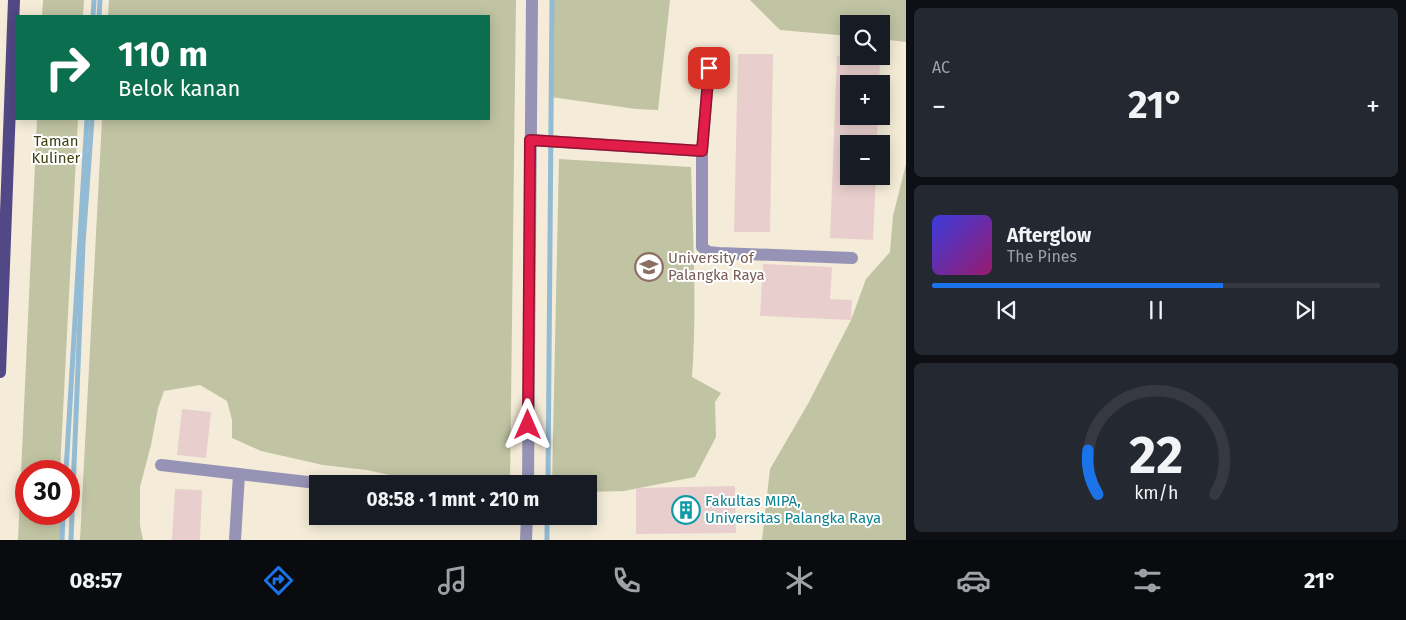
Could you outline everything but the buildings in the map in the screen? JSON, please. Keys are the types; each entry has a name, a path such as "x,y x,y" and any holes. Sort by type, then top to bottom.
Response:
{"main road":[{"path":"0,372 14,0"}],"street":[{"path":"528,475 537,140 532,0"},
{"path":"709,68 702,151 702,247 708,252 852,258"},
{"path":"537,140 702,151"},
{"path":"161,465 309,482"},
{"path":"236,540 239,474"},
{"path":"526,540 527,525"}],"green space":[{"path":"43,0 84,0 83,15 42,15"},
{"path":"109,0 516,0 510,475 390,475 367,470 323,465 261,451 232,438 232,420 227,401 200,385 164,391 158,408 140,487 140,525 143,540 80,540 102,120 490,120 490,15 108,15"},
{"path":"554,0 670,0 658,110 636,109 551,97"},
{"path":"750,0 906,0 906,42 890,40 890,15 840,15 840,35 780,30"},
{"name":"Taman Kuliner","path":"37,120 78,120 61,460 22,460"},
{"path":"559,159 691,167 694,246 692,377 721,393 715,402 716,437 695,477 624,491 597,492 597,475 552,475"},
{"path":"906,164 906,540 762,540 770,469 809,402 851,320 866,279 890,252 893,216"},
{"name":"Taman Kuliner","path":"19,525 60,525 60,540 18,540"}],"waterway":[{"path":"93,15 94,0"},
{"path":"99,15 100,0"},
{"path":"548,475 552,0"},
{"path":"67,460 87,120"},
{"path":"71,540 83,244 92,120"},
{"path":"62,540 63,525"},
{"path":"547,525 547,540"}],"place":[{"name":"University of Palangka Raya","path":"649,267"},
{"name":"Fakultas MIPA, Universitas Palangka Raya","path":"686,510"}],"route":[{"path":"528,425 530,140 702,151 709,68"}]}
